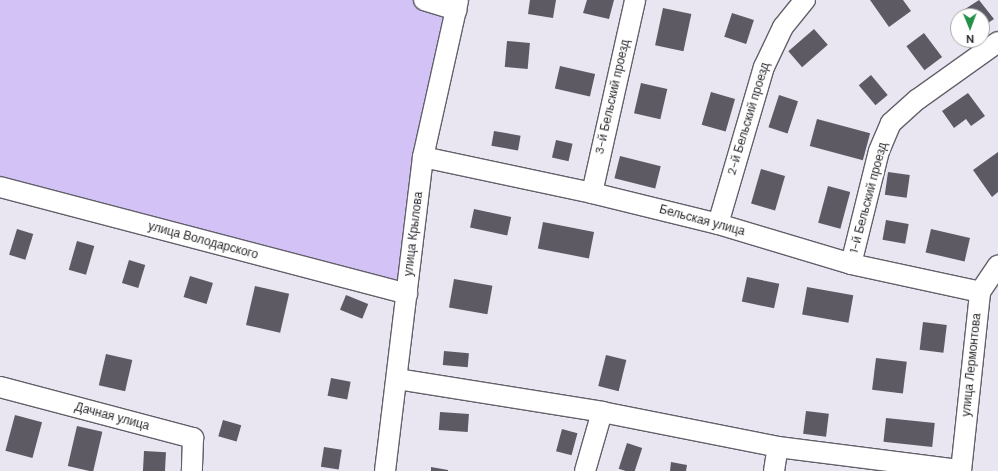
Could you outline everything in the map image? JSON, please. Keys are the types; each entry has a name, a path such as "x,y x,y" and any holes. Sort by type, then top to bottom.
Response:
{"street":[{"path":"424,0 457,5"},
{"name":"3-й Бельский проезд","path":"592,193 635,0"},
{"name":"2-й Бельский проезд","path":"718,224 764,67 783,27 805,0"},
{"name":"улица Крылова","path":"385,471 423,157 457,5"},
{"name":"1-й Бельский проезд","path":"851,264 879,151 891,123 918,99 998,42"},
{"name":"Бельская улица","path":"423,157 592,193 718,224 851,264 980,292"},
{"name":"улица Володарского","path":"0,187 407,294"},
{"name":"улица Лермонтова","path":"961,470 980,292 998,265"},
{"path":"397,380 602,412 778,447 961,470"},
{"name":"Дачная улица","path":"0,387 193,438 192,471"},
{"path":"585,471 602,412"},
{"path":"774,471 778,447"}],"shaded area":[{"path":"0,0 424,0 456,10 407,294 0,187"}],"building":[{"path":"530,0 556,0 553,18 528,14"},
{"path":"587,0 614,0 609,19 583,13"},
{"path":"870,0 903,0 911,11 889,27"},
{"path":"979,0 985,8 967,8"},
{"path":"663,8 691,14 683,51 655,45"},
{"path":"732,13 754,20 746,44 724,37"},
{"path":"990,14 994,19 990,22"},
{"path":"814,29 828,45 802,67 788,51"},
{"path":"924,33 942,57 924,70 906,46"},
{"path":"507,41 530,43 528,69 505,67"},
{"path":"560,66 595,74 590,97 555,88"},
{"path":"871,75 888,95 875,105 859,85"},
{"path":"641,83 667,89 660,119 634,113"},
{"path":"711,92 735,99 726,132 702,125"},
{"path":"968,93 985,116 971,126 966,119 954,128 942,111"},
{"path":"779,95 798,101 788,134 768,127"},
{"path":"817,119 870,133 863,160 810,146"},
{"path":"494,131 521,136 518,150 491,146"},
{"path":"556,140 573,144 569,161 552,158"},
{"path":"998,152 998,192 992,197 973,170"},
{"path":"620,156 661,166 655,188 614,178"},
{"path":"761,169 785,176 775,210 751,204"},
{"path":"888,172 910,175 907,198 885,195"},
{"path":"828,186 850,192 840,229 818,223"},
{"path":"474,209 511,217 507,235 470,228"},
{"path":"886,220 909,224 905,244 883,240"},
{"path":"543,222 594,232 589,258 538,249"},
{"path":"17,229 33,234 25,260 9,255"},
{"path":"931,229 970,238 965,261 926,252"},
{"path":"77,241 94,246 86,275 69,270"},
{"path":"129,260 145,265 138,288 122,283"},
{"path":"190,276 213,283 207,304 184,297"},
{"path":"747,277 779,284 774,308 742,301"},
{"path":"454,279 492,286 487,314 449,308"},
{"path":"255,286 289,294 280,333 246,325"},
{"path":"807,287 853,295 848,323 802,315"},
{"path":"346,295 368,304 362,319 340,310"},
{"path":"923,322 947,325 943,353 920,350"},
{"path":"444,351 469,353 468,367 443,365"},
{"path":"106,354 132,360 125,391 99,385"},
{"path":"606,355 626,360 619,391 598,386"},
{"path":"876,358 907,362 903,394 872,390"},
{"path":"331,378 351,382 347,399 328,396"},
{"path":"806,411 829,414 826,437 803,434"},
{"path":"440,412 469,414 468,432 439,430"},
{"path":"15,415 42,422 32,458 5,451"},
{"path":"886,418 935,423 932,447 883,442"},
{"path":"223,420 241,425 237,442 218,436"},
{"path":"77,426 102,432 93,471 68,466"},
{"path":"562,429 577,433 572,455 556,451"},
{"path":"627,443 642,448 635,471 626,471 619,469"},
{"path":"324,447 342,450 339,470 321,467"},
{"path":"144,451 166,452 165,471 143,471"},
{"path":"671,462 687,465 686,471 670,471"},
{"path":"431,467 448,470 448,471 431,471"}]}
